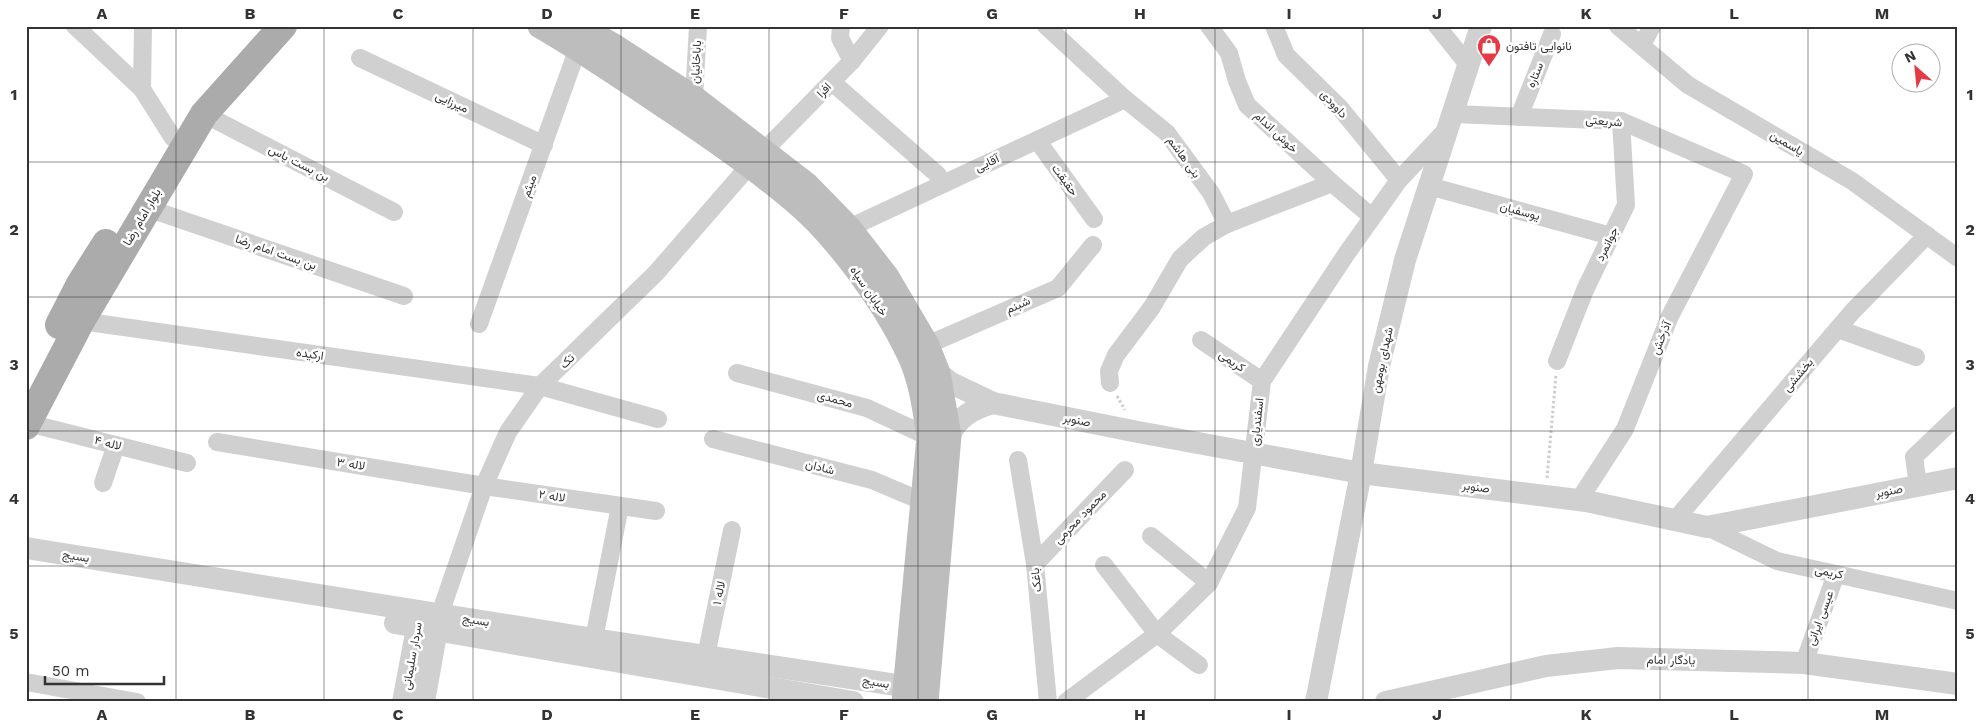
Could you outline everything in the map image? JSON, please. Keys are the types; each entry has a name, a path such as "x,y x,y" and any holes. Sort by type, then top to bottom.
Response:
{"main road":[{"name":"بلوار امام رضا","path":"26,389 80,284 199,110 260,26"},
{"name":"بلوار امام رضا","path":"199,110 283,26"},
{"name":"خیابان سپاه","path":"540,26 614,46 694,98 757,159 834,241 870,288 909,353 924,399 939,436 924,502 916,695"},
{"name":"خیابان سپاه","path":"578,37 718,143 757,159 807,185 849,228 887,277 927,345 938,373 939,436 916,695"},
{"name":"بلوار امام رضا","path":"27,424 80,322 147,208 168,155"}],"street":[{"path":"76,26 142,89"},
{"path":"143,26 142,89 168,155"},
{"name":"باباخانیان","path":"694,98 698,26"},
{"path":"841,26 840,38 852,61"},
{"name":"افرا","path":"757,159 852,61 880,26"},
{"name":"بنی هاشم","path":"1046,26 1125,99 1167,133 1210,193 1227,224"},
{"name":"خوش اندام","path":"1209,26 1229,53 1247,105 1372,217"},
{"name":"داوودی","path":"1274,26 1286,55 1340,108 1398,180"},
{"path":"1437,26 1469,66"},
{"name":"شهدای بومهن","path":"1316,702 1361,473 1379,366 1405,260 1482,26"},
{"name":"یاسمین","path":"1618,26 1688,85 1852,181 1958,258"},
{"path":"1642,45 1652,26"},
{"name":"ستاره","path":"1519,117 1552,34"},
{"name":"میثم","path":"478,324 544,145 578,37"},
{"name":"میرزایی","path":"360,58 544,145"},
{"path":"832,82 938,175"},
{"name":"آقایی","path":"849,228 1125,99"},
{"name":"بن بست یاس","path":"199,110 394,212"},
{"name":"شریعتی","path":"1451,121 1519,117 1621,121 1744,174"},
{"name":"اسفندیاری","path":"1066,702 1157,634 1209,583 1247,508 1262,381 1398,180 1451,121"},
{"name":"جوانمرد","path":"1557,361 1585,290 1626,205 1621,121"},
{"name":"حقیقت","path":"1036,140 1094,219"},
{"name":"تک","path":"428,620 508,432 540,386 656,273 757,159"},
{"name":"آذرخش","path":"1579,500 1626,428 1670,316 1744,174"},
{"path":"1110,383 1109,371 1116,355 1152,307 1180,259 1204,237 1227,224 1332,183"},
{"name":"یوسفیان","path":"1429,186 1611,236"},
{"name":"بن بست امام رضا","path":"147,208 404,296"},
{"name":"بخششی","path":"1675,520 1838,329 1927,235"},
{"name":"شبنم","path":"927,345 1058,288 1094,245"},
{"name":"ارکیده","path":"80,322 540,386 658,419"},
{"path":"1838,329 1916,357"},
{"name":"کریمی","path":"1201,340 1262,381"},
{"name":"محمدی","path":"737,373 868,408 939,436"},
{"name":"صنوبر","path":"938,373 957,386 993,403 1361,473 1579,500 1706,527 1958,478"},
{"path":"939,436 967,413 993,403"},
{"path":"1918,485 1914,457 1958,415"},
{"name":"لاله ۴","path":"27,424 187,463"},
{"name":"شادان","path":"713,439 872,480 924,502"},
{"name":"لاله ۳","path":"217,442 484,486"},
{"path":"103,484 116,445"},
{"name":"باغک","path":"1018,460 1035,564 1048,702"},
{"name":"محمود محرمی","path":"1035,564 1125,470"},
{"name":"لاله ۲","path":"484,486 656,511"},
{"path":"594,639 620,506"},
{"name":"کریمی","path":"1706,527 1777,562 1958,601"},
{"name":"لاله ۱","path":"706,656 732,530"},
{"path":"1151,536 1209,583"},
{"name":"بسیج","path":"26,548 428,620 853,702"},
{"name":"بسیج","path":"26,562 428,620 594,639 706,656 916,695"},
{"path":"1104,565 1157,634 1199,665"},
{"name":"عیسی ایرانی","path":"1804,663 1836,574"},
{"name":"سردار سلیمانی","path":"404,702 428,620"},
{"name":"سردار سلیمانی","path":"424,702 428,620"},
{"name":"یادگار امام","path":"1386,702 1546,666 1618,658 1804,663 1958,684"},
{"path":"26,682 86,697 137,702"}],"path":[{"path":"1546,496 1557,361"},
{"path":"1110,383 1138,432"}],"place":[{"name":"نانوایی تافتون","path":"1489,67"}]}
